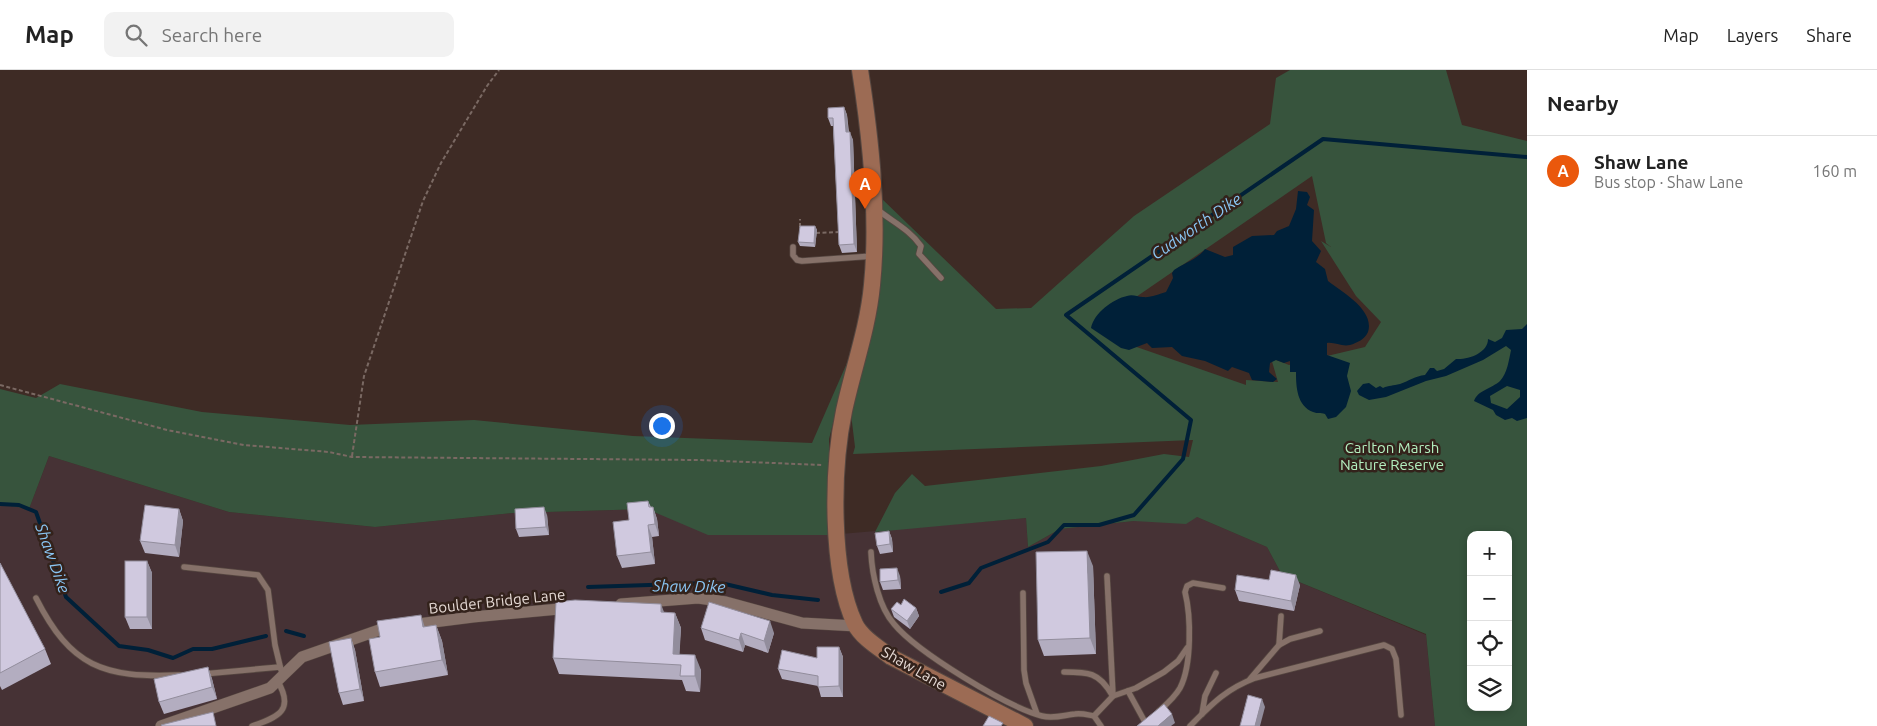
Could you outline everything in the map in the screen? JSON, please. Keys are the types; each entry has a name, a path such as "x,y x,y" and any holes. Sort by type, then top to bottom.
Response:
{"street":[{"name":"Shaw Lane","path":"860,70 868,127 873,206 873,256 872,285 861,346 844,411 838,466 837,542 845,597 856,626 891,657 1025,726"},
{"path":"606,605 698,598 726,602 802,623 856,626"},
{"name":"Boulder Bridge Lane","path":"161,726 270,688 280,674 302,657 382,629 473,617 578,608"}],"lane":[{"path":"873,206 898,223 917,240 921,246 920,254 941,278"},
{"path":"793,247 793,255 797,260 802,261 873,256"},
{"path":"872,552 873,571 880,595 889,617 903,633 971,682 1037,714 1054,718 1077,714 1094,716 1101,726"},
{"path":"184,567 258,574 268,590 275,645 285,695 281,713 276,718 252,726"},
{"path":"1107,576 1113,696"},
{"path":"1128,691 1143,724 1173,698 1180,687 1185,673 1188,646 1187,586 1193,583 1223,588"},
{"path":"1024,593 1026,684 1037,714"},
{"path":"36,598 59,638 81,659 102,669 125,674 189,675"},
{"path":"1278,645 1281,616"},
{"path":"1248,681 1278,645 1290,638 1320,631"},
{"path":"1094,716 1113,696 1128,691 1164,672 1178,661 1188,646"},
{"path":"1190,726 1225,692 1248,681 1371,647 1388,646 1396,659 1401,715"},
{"path":"1064,672 1094,675 1104,682 1113,696"},
{"path":"1202,714 1205,696 1216,673"},
{"path":"197,674 280,674"}],"path":[{"path":"352,457 364,376 423,201 446,155 486,86 499,70"},
{"path":"793,247 800,240 800,219"},
{"path":"810,234 846,232"},
{"path":"0,385 177,432 244,445 329,452 352,457 698,460 838,466"}],"shaded area":[{"path":"49,456 229,512 375,527 513,513 647,509 829,535 1026,518 1028,547 1060,529 1134,521 1197,517 1267,547 1282,575 1426,635 1435,726 0,726 0,504 29,509"}],"green space":[{"name":"Carlton Marsh Nature Reserve","path":"1290,70 1446,70 1462,125 1527,141 1527,726 1435,726 1426,634 1282,575 1267,547 1197,517 1186,524 1134,521 1060,529 1028,547 1026,518 875,532 895,493 912,474 925,486 1101,466 1164,454 1189,457 1193,440 853,454 855,447 851,414 881,198 996,309 1031,308 1134,216 1270,124 1276,78","holes":["1312,176 1326,243 1331,247 1321,241 1356,296 1381,322 1365,347 1289,365 1271,358 1278,382 1246,380 1246,385 1128,344 1104,319"]},
{"path":"850,356 829,439 829,535 708,535 647,509 513,513 375,527 229,512 49,456 29,509 0,504 0,389 36,398 60,384 202,412 350,425 474,420 633,436 812,443"}],"water":[{"path":"1298,191 1307,192 1310,197 1307,205 1314,210 1312,241 1321,251 1316,262 1325,269 1328,281 1349,296 1362,309 1367,316 1369,324 1367,334 1363,339 1355,343 1341,345 1327,343 1327,355 1350,363 1347,376 1351,391 1346,407 1336,417 1328,419 1325,414 1313,412 1304,405 1298,395 1296,372 1290,372 1290,361 1284,363 1276,360 1270,363 1269,372 1277,379 1273,382 1252,380 1249,373 1232,367 1228,371 1205,361 1182,356 1172,347 1152,348 1147,343 1129,350 1121,348 1091,328 1100,312 1116,300 1129,295 1149,297 1166,292 1173,278 1172,273 1174,270 1195,258 1205,249 1225,257 1233,255 1233,247 1252,236 1274,235 1277,231 1289,226 1296,209"},
{"path":"1527,324 1527,418 1517,421 1512,418 1505,420 1496,415 1493,410 1474,401 1478,394 1496,384 1504,375 1511,350 1506,346 1483,360 1446,376 1426,381 1386,397 1369,400 1359,395 1357,391 1363,384 1369,383 1376,388 1380,386 1383,388 1425,375 1430,368 1434,368 1437,371 1444,369 1456,359 1471,357 1481,352 1485,348 1488,339 1495,342 1502,338 1506,330 1522,329","holes":["1507,386 1520,390 1520,397 1507,409 1491,403 1490,396"]}],"building":[{"path":"844,107 846,132 850,132 854,244 839,245 833,118 828,118 828,108"},
{"path":"800,226 815,226 814,243 798,242"},
{"path":"648,501 649,507 653,507 655,524 648,525 651,552 617,556 613,522 629,520 627,503"},
{"path":"145,505 179,509 175,545 140,541"},
{"path":"544,507 546,527 516,529 515,509"},
{"path":"889,531 890,544 877,546 875,533"},
{"path":"1087,551 1090,638 1038,640 1036,552"},
{"path":"125,561 147,561 147,617 125,617"},
{"path":"0,563 45,649 0,673"},
{"path":"897,568 898,580 880,582 880,569"},
{"path":"1271,570 1296,575 1291,601 1235,590 1237,575 1269,580"},
{"path":"904,599 916,608 907,621 891,609 897,602 901,605"},
{"path":"575,600 661,604 661,612 675,613 673,654 695,655 695,676 680,676 681,665 553,658 556,602"},
{"path":"709,602 770,621 764,641 741,633 739,640 701,628"},
{"path":"421,615 423,627 436,625 442,660 375,672 369,639 380,637 377,621"},
{"path":"351,638 360,689 339,693 329,642"},
{"path":"817,647 839,647 839,686 818,687 818,676 778,669 782,650 817,658"},
{"path":"208,667 212,687 159,702 154,679"},
{"path":"1248,695 1262,699 1255,726 1240,726"},
{"path":"1164,704 1172,714 1158,726 1137,726"},
{"path":"213,712 216,726 161,725"},
{"path":"989,716 1003,723 1001,726 983,726"}],"waterway":[{"name":"Cudworth Dike","path":"941,592 969,583 981,568 1048,542 1064,525 1099,525 1134,515 1183,459 1191,420 1066,315 1323,139 1527,157"},
{"name":"Shaw Dike","path":"0,504 19,505 36,512 66,597 119,646 148,650 173,658 193,649 212,649 266,636"},
{"name":"Shaw Dike","path":"588,587 710,583 725,584 772,595 818,600"},
{"name":"Shaw Dike","path":"286,631 304,636"}],"place":[{"name":"Shaw Lane","path":"865,209"}]}
